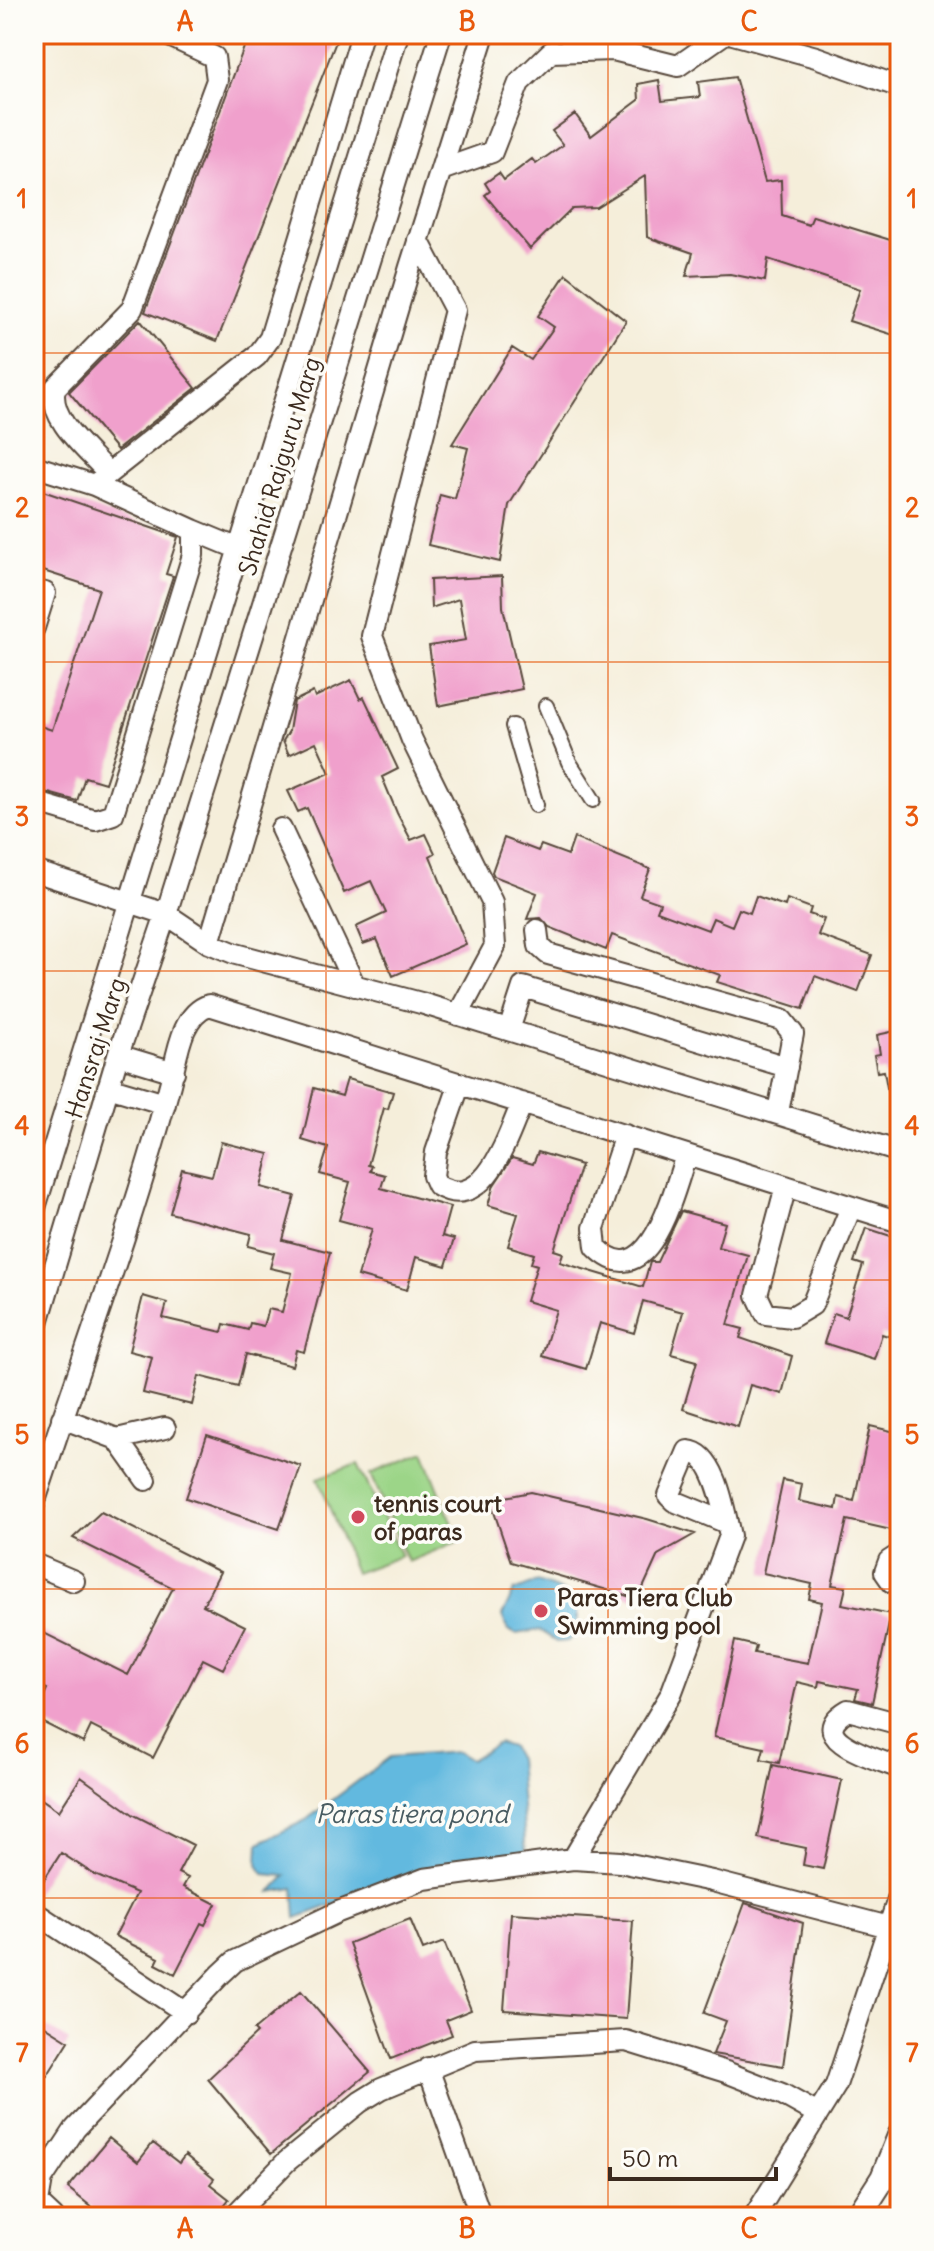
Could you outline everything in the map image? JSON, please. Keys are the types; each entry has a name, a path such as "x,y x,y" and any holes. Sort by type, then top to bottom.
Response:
{"street":[{"path":"101,479 57,414 52,399 55,388 132,309 217,80 214,57 165,34"},
{"path":"101,479 257,356 270,338 362,34"},
{"name":"Shahid Rajguru Marg","path":"130,902 398,34"},
{"name":"Shahid Rajguru Marg","path":"166,914 441,34"},
{"path":"209,943 418,240 484,34"},
{"path":"441,170 492,152 519,83 551,52 613,50 678,66 724,34"},
{"path":"733,34 816,57 900,87"},
{"path":"418,240 455,310 372,636 412,740 492,902 495,946 458,1015"},
{"path":"34,466 101,479 193,530 239,549"},
{"path":"34,802 95,820 113,814 193,555 193,530"},
{"path":"34,590 45,593 34,628"},
{"path":"546,706 569,762 593,800"},
{"path":"513,726 536,805"},
{"path":"281,829 355,986"},
{"path":"34,871 166,914 209,943 236,954 509,1030 900,1152"},
{"name":"Hansraj Marg","path":"34,1211 130,902"},
{"name":"Hansraj Marg","path":"34,1336 118,1055 166,914"},
{"path":"537,930 539,946 548,954 782,1020 793,1034 778,1112"},
{"path":"509,1030 523,987 787,1067"},
{"path":"34,1504 191,1016 209,1005 900,1222"},
{"path":"118,1055 174,1072"},
{"path":"460,1083 433,1166 437,1185 447,1191 458,1193 473,1189 482,1181 499,1154 522,1103"},
{"path":"108,1087 165,1104"},
{"path":"625,1135 594,1228 596,1247 616,1259 633,1259 652,1243 686,1155"},
{"path":"786,1186 757,1295 766,1314 792,1317 812,1305 851,1207"},
{"path":"62,1418 117,1439 165,1428"},
{"path":"117,1439 146,1480"},
{"path":"573,1859 671,1694 730,1536 727,1523"},
{"path":"900,1554 889,1561 885,1572 892,1582 900,1585"},
{"path":"34,1564 74,1581"},
{"path":"900,1724 848,1710 841,1714 833,1730 835,1739 846,1748 900,1768"},
{"path":"53,2217 38,2203 38,2176 89,2112 235,1961 338,1912 424,1879 573,1859 620,1862 712,1881 889,1927"},
{"path":"754,2217 841,2071 900,1893"},
{"path":"34,1912 186,2013"},
{"path":"233,2217 286,2162 360,2102 428,2068 463,2054 494,2047 626,2041 726,2072 782,2094 816,2113"},
{"path":"428,2068 481,2217"},
{"path":"858,2217 883,2178 900,2136"}],"green space":[{"path":"424,1452 459,1541 408,1562 371,1474"},
{"name":"tennis court of paras","path":"358,1464 401,1556 355,1573 318,1478"}],"water":[{"path":"34,303 49,332 34,347"},
{"name":"Paras Tiera Club Swimming pool","path":"537,1582 564,1592 574,1601 577,1630 568,1641 557,1642 540,1630 516,1634 508,1630 502,1616 514,1591"},
{"name":"Paras tiera pond","path":"498,1743 511,1747 518,1759 526,1853 465,1860 431,1869 296,1918 294,1888 271,1892 286,1876 264,1874 258,1865 259,1843 306,1820 390,1757 457,1752 470,1760"}],"building":[{"path":"249,34 339,34 217,341 145,312"},
{"path":"735,77 765,182 781,180 782,216 809,225 813,216 900,243 900,337 849,321 860,289 768,259 765,281 730,274 686,276 693,253 647,237 645,176 596,207 572,208 530,249 485,195 490,191 485,183 499,173 504,180 532,159 536,164 563,145 552,131 575,114 591,136 639,100 638,84 659,80 662,101 700,97 698,82"},
{"path":"566,274 626,321 509,505 500,562 428,545 440,495 455,499 468,448 452,444 512,348 531,360 554,327 538,316"},
{"path":"140,320 196,388 117,450 69,392"},
{"path":"34,488 178,537 166,574 173,576 105,783 85,777 77,801 34,789 34,724 52,730 99,589 34,568"},
{"path":"502,576 503,607 522,689 438,706 429,646 466,640 459,599 431,608 430,580"},
{"path":"351,680 360,699 364,697 398,769 382,777 397,813 411,840 426,834 435,853 430,856 466,944 393,976 377,939 363,944 356,927 386,913 371,881 344,893 307,808 298,812 288,791 330,773 316,742 289,755 283,741 289,731 294,701 313,692 315,697"},
{"path":"504,838 538,851 541,845 568,855 574,838 650,869 640,896 660,903 657,911 708,930 713,918 732,926 739,909 750,913 756,896 785,906 787,899 811,908 809,914 824,919 818,935 872,955 858,992 815,976 803,1009 717,982 720,975 612,935 606,950 549,927 541,918 527,919 537,893 494,876 492,872"},
{"path":"900,1030 900,1109 891,1110 884,1071 877,1072 874,1055 880,1054 877,1035"},
{"path":"347,1079 393,1092 388,1109 384,1108 368,1165 372,1166 370,1171 385,1175 381,1188 450,1207 442,1236 454,1239 446,1266 416,1257 407,1290 358,1276 372,1229 339,1220 350,1182 320,1174 328,1148 302,1140 314,1088 342,1096"},
{"path":"221,1142 269,1154 261,1187 295,1196 283,1240 330,1252 304,1352 296,1350 292,1366 246,1354 238,1386 199,1376 192,1405 143,1393 152,1357 129,1351 143,1296 167,1303 163,1318 222,1332 224,1324 248,1330 250,1323 263,1326 268,1309 282,1312 292,1273 270,1268 274,1253 248,1246 251,1234 170,1213 182,1169 212,1176"},
{"path":"538,1152 581,1165 554,1250 563,1253 560,1262 643,1287 650,1262 657,1262 681,1211 725,1223 718,1247 748,1255 728,1325 743,1329 740,1338 792,1356 782,1394 750,1385 738,1427 683,1409 697,1361 671,1354 683,1312 643,1301 634,1333 600,1323 586,1369 542,1356 556,1310 526,1301 537,1265 531,1263 534,1254 508,1246 518,1214 488,1205 494,1185 512,1158 533,1164"},
{"path":"866,1228 900,1239 900,1340 882,1334 874,1359 824,1343 834,1313 846,1317 863,1265 854,1262"},
{"path":"870,1426 900,1433 900,1532 847,1520 832,1585 846,1587 842,1604 891,1614 872,1703 855,1699 858,1689 819,1681 818,1687 797,1682 779,1763 761,1759 764,1748 714,1737 735,1641 756,1646 754,1653 808,1663 822,1602 809,1599 812,1584 763,1573 783,1480 802,1484 799,1501 836,1509 838,1497 854,1501"},
{"path":"207,1435 301,1466 279,1529 186,1498"},
{"path":"531,1492 647,1519 695,1534 658,1555 638,1599 511,1562 490,1500"},
{"path":"101,1512 220,1572 203,1605 245,1626 223,1669 203,1659 153,1758 91,1726 83,1743 34,1718 47,1689 34,1683 34,1628 128,1675 173,1588 73,1538"},
{"path":"773,1765 842,1780 823,1869 803,1865 806,1848 758,1838"},
{"path":"81,1777 134,1815 193,1845 178,1873 188,1878 183,1887 216,1904 205,1925 201,1923 175,1974 156,1964 159,1958 115,1936 137,1893 95,1875 61,1853 34,1895 34,1794 59,1811"},
{"path":"745,1903 803,1923 783,2066 713,2054 726,2021 704,2013"},
{"path":"511,1913 633,1921 626,2019 504,2010"},
{"path":"410,1919 423,1950 444,1942 471,2010 446,2020 452,2035 391,2059 349,1943"},
{"path":"301,1991 370,2072 271,2154 208,2079 257,2033 254,2030"},
{"path":"34,2019 69,2041 47,2076 34,2068"},
{"path":"109,2138 138,2162 153,2143 179,2163 185,2155 214,2179 210,2184 229,2199 215,2217 104,2217 68,2188"}],"place":[{"name":"tennis court of paras","path":"358,1517"},
{"name":"Paras Tiera Club Swimming pool","path":"541,1611"}]}
